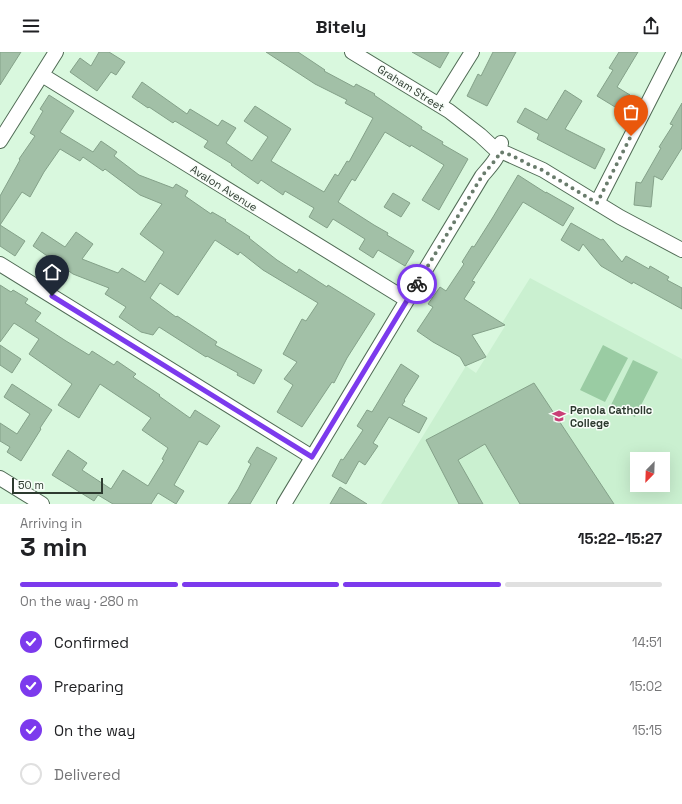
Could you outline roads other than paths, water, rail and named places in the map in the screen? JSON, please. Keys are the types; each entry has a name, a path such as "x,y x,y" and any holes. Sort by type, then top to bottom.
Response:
{"street":[{"path":"0,141 56,52"},
{"name":"Graham Street","path":"352,52 444,108 484,128 499,148 525,154 535,161 542,170 620,217 682,250"},
{"path":"444,108 472,52"},
{"path":"597,203 674,52"},
{"name":"Avalon Avenue","path":"42,75 407,300"},
{"path":"284,504 482,176 490,154 499,148"},
{"path":"0,264 312,457"},
{"path":"0,478 42,504"}],"place":[{"name":"Penola Catholic College","path":"559,416"}]}
